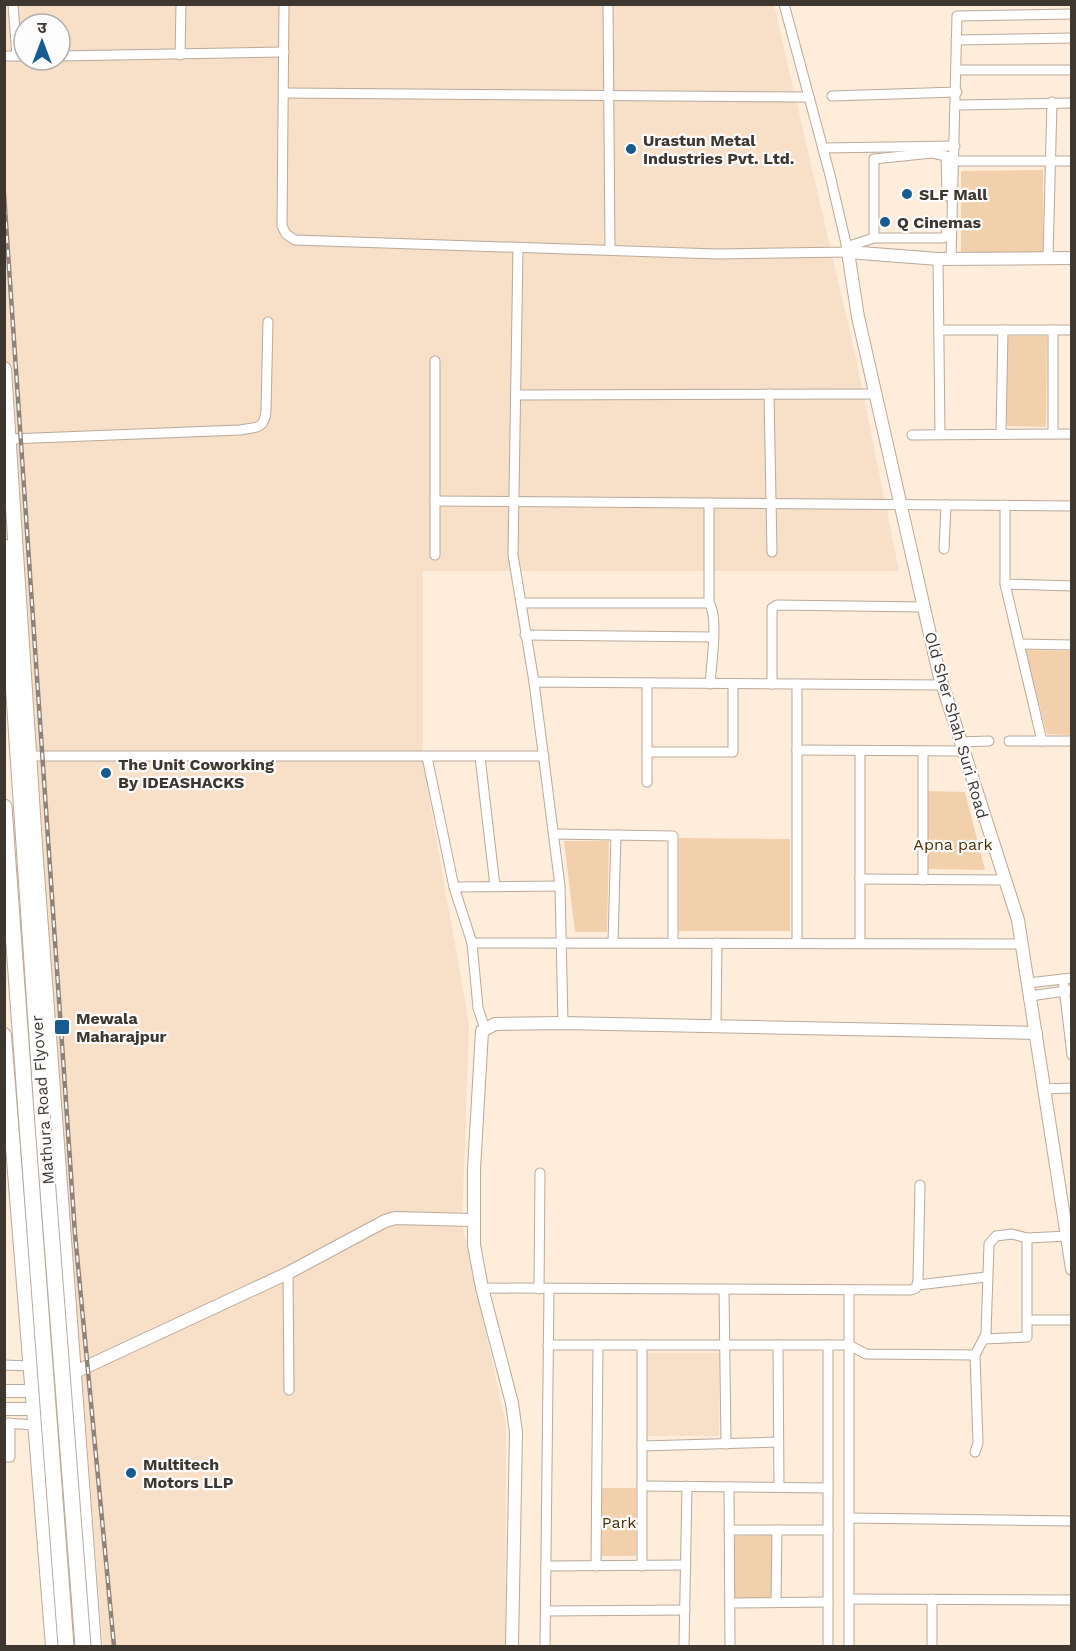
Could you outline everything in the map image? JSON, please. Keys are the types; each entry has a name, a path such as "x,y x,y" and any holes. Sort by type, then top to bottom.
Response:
{"highway":[{"path":"4,546 12,576 22,640"},
{"name":"Mathura Road Flyover","path":"5,553 42,1113 83,1647"},
{"path":"4,807 11,896 4,954"},
{"name":"Mathura Road Flyover","path":"11,896 66,1647"}],"main road":[{"path":"4,369 29,756 94,1647"},
{"path":"4,1035 53,1647"},
{"path":"41,1497 82,1494"}],"street":[{"path":"180,55 181,4"},
{"path":"284,4 282,226 288,236 300,240 717,254 847,250 945,259 1071,258"},
{"path":"608,4 610,250"},
{"path":"784,4 823,148 847,250"},
{"path":"940,435 940,330 955,146 959,14 1071,14"},
{"path":"957,40 1071,38"},
{"path":"72,56 284,52"},
{"path":"957,70 1071,70"},
{"path":"832,96 957,92"},
{"path":"284,93 809,97"},
{"path":"1048,258 1052,102"},
{"path":"957,105 1071,103"},
{"path":"823,148 955,146"},
{"path":"847,250 874,238 946,237 946,156 932,153 874,159 872,164 874,238"},
{"path":"954,161 1071,161"},
{"path":"518,248 513,555 534,682 561,886 563,1023"},
{"name":"Old Sher Shah Suri Road","path":"847,250 858,317 943,685 1018,920 1071,1264"},
{"path":"10,439 137,432 240,430 261,426 265,422 266,411 268,322"},
{"path":"940,330 1071,330"},
{"path":"1001,434 1003,330"},
{"path":"1053,330 1053,434"},
{"path":"435,361 435,555"},
{"path":"769,394 772,552"},
{"path":"517,396 876,394"},
{"path":"912,435 1071,434"},
{"path":"435,501 1071,506"},
{"path":"709,503 709,603 712,608 713,637 710,684"},
{"path":"944,549 946,505"},
{"path":"1005,505 1005,584 1042,741"},
{"path":"1005,584 1071,586"},
{"path":"520,603 709,603"},
{"path":"772,684 771,612 777,605 924,607"},
{"path":"525,635 713,637"},
{"path":"1019,644 1071,645"},
{"path":"534,682 943,685"},
{"path":"647,684 647,782"},
{"path":"647,752 733,752 733,684"},
{"path":"797,684 797,943"},
{"path":"797,750 923,751 989,741"},
{"path":"1009,741 1071,741"},
{"path":"860,750 860,943"},
{"path":"923,751 923,880"},
{"path":"29,756 544,756"},
{"path":"427,757 454,886 472,943 478,1008 485,1029"},
{"path":"480,757 495,886"},
{"path":"554,834 674,836 673,942"},
{"path":"613,942 616,835"},
{"path":"860,879 1004,880"},
{"path":"454,886 561,886"},
{"path":"472,943 1021,944"},
{"path":"716,1024 717,943"},
{"path":"1028,983 1067,979 1071,1055"},
{"path":"1030,996 1068,990"},
{"path":"512,1647 516,1432 512,1403 482,1288 472,1220 481,1037 485,1029 495,1024 716,1024 1036,1034"},
{"path":"1044,1089 1071,1088"},
{"path":"540,1173 548,1345 545,1647"},
{"path":"918,1285 920,1185"},
{"path":"73,1373 288,1273 385,1221 395,1218 472,1220"},
{"path":"975,1452 978,1443 975,1355 984,1339 986,1277 991,1238 1012,1234 1027,1238 1068,1236"},
{"path":"984,1339 1022,1339 1027,1336 1027,1238"},
{"path":"288,1273 289,1390"},
{"path":"482,1288 724,1291 911,1290 918,1285 986,1277"},
{"path":"724,1291 726,1444"},
{"path":"849,1291 849,1647"},
{"path":"1028,1320 1071,1320"},
{"path":"548,1345 849,1345 866,1354 975,1355"},
{"path":"596,1566 598,1345"},
{"path":"642,1345 642,1566"},
{"path":"778,1345 779,1487"},
{"path":"828,1345 828,1647"},
{"path":"4,1365 31,1365"},
{"path":"4,1391 32,1391"},
{"path":"4,1409 34,1409"},
{"path":"4,1457 10,1457 7,1423 36,1425"},
{"path":"642,1446 778,1442"},
{"path":"642,1486 828,1488"},
{"path":"684,1647 687,1486"},
{"path":"729,1487 730,1647"},
{"path":"850,1518 1071,1521"},
{"path":"729,1530 828,1530"},
{"path":"776,1602 777,1530"},
{"path":"546,1566 686,1565"},
{"path":"850,1599 1071,1600"},
{"path":"932,1599 932,1647"},
{"path":"730,1603 828,1602"},
{"path":"546,1611 685,1610"}],"shaded area":[{"path":"4,5 774,5 856,358 899,571 423,571 423,764 469,1023 462,1224 506,1424 505,1646 103,1646 5,396"},
{"path":"647,1353 720,1353 719,1436 647,1436"}],"green space":[{"path":"1043,170 1043,252 961,252 961,171"},
{"path":"1007,336 1047,336 1046,427 1007,426"},
{"path":"1025,650 1071,651 1071,735 1047,734"},
{"name":"Apna park","path":"928,791 965,792 985,870 928,869"},
{"path":"679,838 790,839 790,931 679,931"},
{"path":"564,841 609,841 607,932 575,932"},
{"name":"Park","path":"602,1488 636,1488 636,1556 602,1556"},
{"path":"773,1535 773,1598 734,1598 734,1536"}],"railway":[{"path":"4,194 75,1234 114,1646"}],"place":[{"name":"Urastun Metal Industries Pvt. Ltd.","path":"631,149"},
{"name":"SLF Mall","path":"907,194"},
{"name":"Q Cinemas","path":"885,222"},
{"name":"The Unit Coworking By IDEASHACKS","path":"106,773"},
{"name":"Mewala Maharajpur","path":"62,1027"},
{"name":"Multitech Motors LLP","path":"131,1473"}]}
